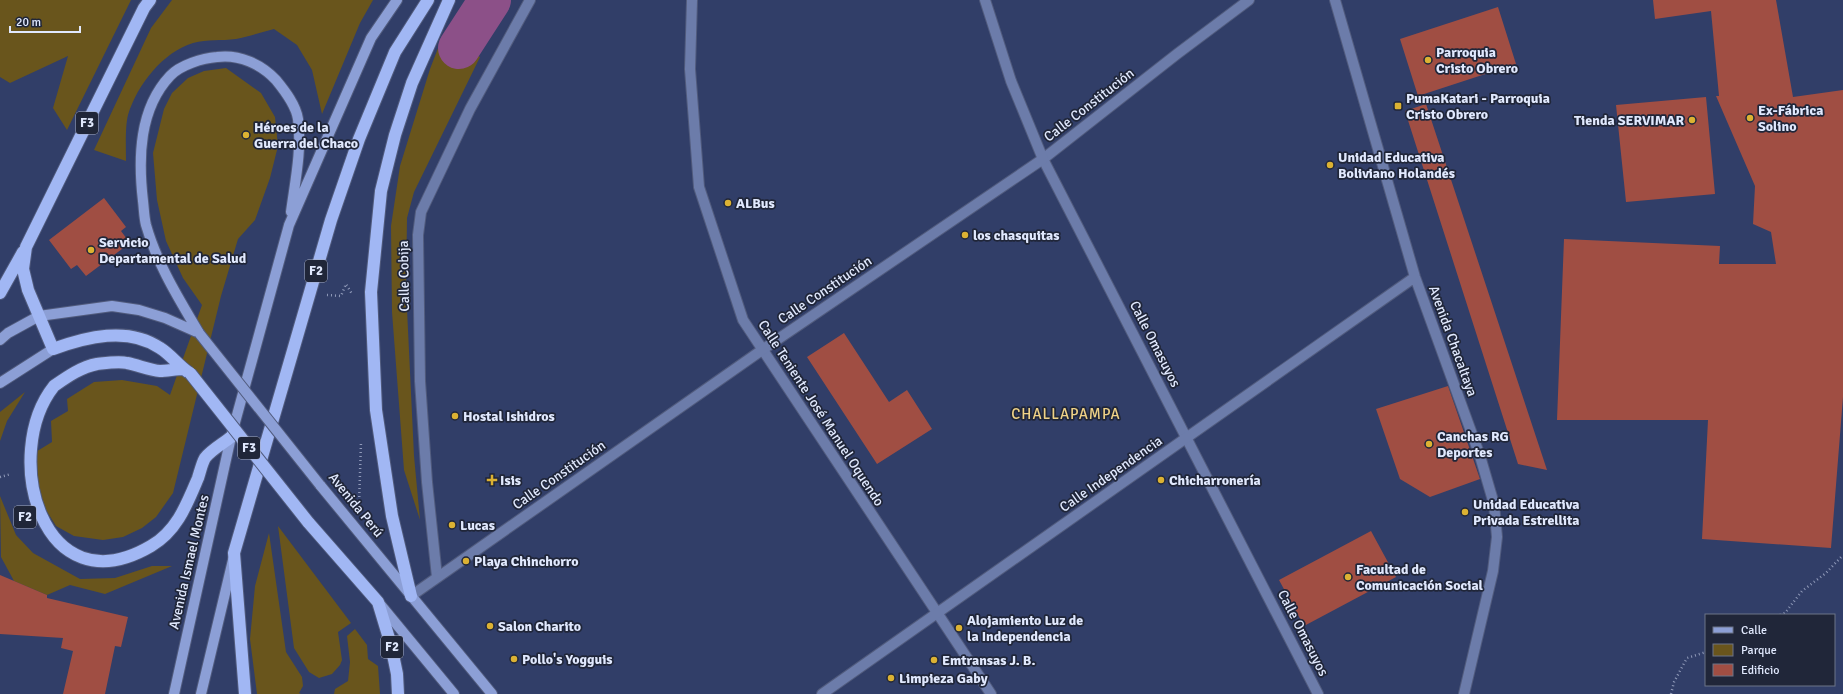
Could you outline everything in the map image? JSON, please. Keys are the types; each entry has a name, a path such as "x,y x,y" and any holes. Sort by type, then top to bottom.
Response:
{"highway":[{"name":"F3","path":"150,0 144,8 26,248 23,269 28,290 53,349 93,337 125,336 144,340 160,348 187,371 308,522 378,602"},
{"name":"F2","path":"245,694 234,553 331,220 359,139 395,52 428,0"},
{"path":"411,596 392,516 376,410 371,292 381,191 395,135 412,83 449,0"},
{"path":"0,293 26,248"},
{"path":"24,416 45,392 71,374 97,364 126,362 159,371 187,371"},
{"name":"F2","path":"43,539 58,550 81,560 113,560 134,554 152,546 172,529 184,511 206,458 231,437"},
{"name":"F2","path":"378,602 392,645 397,674 398,694"}],"main road":[{"path":"289,225 372,38 397,0"},
{"name":"Avenida Perú","path":"289,225 299,148 298,118 286,92 268,72 248,60 226,56 200,59 171,75 153,99 142,134 140,177 146,225 160,261 199,333 320,486 492,694"},
{"name":"Avenida Ismael Montes","path":"174,694 231,437 289,225"},
{"path":"0,340 8,333 39,316 112,306 139,310 164,318 199,333"},
{"path":"0,383 53,349"},
{"path":"201,694 234,553"},
{"path":"378,602 454,694"}],"street":[{"name":"Calle Cobija","path":"437,577 427,482 420,381 418,235 421,212 470,109 530,0"},
{"name":"Calle Teniente José Manuel Oquendo","path":"692,0 690,69 699,187 743,320 991,694"},
{"name":"Calle Omasuyos","path":"985,0 1011,81 1043,159 1188,438 1318,694"},
{"name":"Calle Constitución","path":"411,596 762,350 1043,159 1177,54 1249,0"},
{"name":"Avenida Chacaltaya","path":"1335,0 1415,277 1480,456 1494,504 1497,537 1493,571 1464,694"},
{"name":"Calle Independencia","path":"822,694 1415,277"}],"path":[{"path":"341,296 346,284 355,298"},
{"path":"0,477 11,474"},
{"path":"1782,614 1785,613 1802,591 1826,573 1843,556"},
{"path":"1671,694 1674,682 1687,658 1705,652"}],"green space":[{"path":"0,0 131,0 67,130 53,108 68,56 10,83 0,77"},
{"path":"172,0 373,0 360,23 322,114 312,70 297,45 274,29 236,39 193,43 182,47 171,54 145,81 132,104 126,125 126,161 94,150 151,28"},
{"path":"442,38 480,57 414,192 407,218 406,288 414,456 420,520 404,470 392,312 391,226 400,166 430,69"},
{"path":"226,68 261,93 275,117 278,146 270,178 255,220 238,239 221,296 173,493 156,517 142,528 123,537 103,540 74,536 56,526 38,497 34,453 52,442 51,421 68,411 67,399 94,382 122,380 157,386 170,395 202,305 183,278 166,241 157,200 153,153 164,109 172,93 188,78 204,71"},
{"path":"25,392 7,421 0,441 0,412"},
{"path":"0,496 16,535 33,553 80,579 115,578 152,566 172,566 105,594 70,585 47,595 14,581 1,557"},
{"path":"278,526 351,623 338,632 342,660 340,665 332,674 319,678 309,672 294,648"},
{"path":"269,533 286,652 302,677 303,686 299,693 301,694 257,694 250,639 255,586"},
{"path":"355,629 367,645 368,659 378,666 380,694 334,694 335,689 348,681 350,662 347,636"}],"building":[{"path":"1653,0 1776,0 1793,97 1843,90 1843,397 1831,548 1702,539 1708,420 1557,420 1564,239 1720,246 1719,264 1776,264 1771,232 1753,224 1755,186 1716,96 1719,96 1711,11 1655,19"},
{"path":"1498,7 1516,64 1418,96 1400,39"},
{"path":"1706,97 1715,194 1626,202 1616,105"},
{"path":"1426,104 1547,470 1518,464 1405,111"},
{"path":"104,198 126,227 121,231 130,243 86,276 77,265 71,269 49,240"},
{"path":"844,333 889,402 907,390 932,429 877,464 807,357"},
{"name":"Canchas RG Deportes","path":"1448,386 1480,479 1430,497 1400,479 1376,409"},
{"path":"1371,531 1396,577 1304,626 1279,580"},
{"path":"0,575 47,595 47,598 128,617 121,647 115,646 105,694 63,694 73,651 61,648 63,638 0,634"}],"waterway":[{"path":"459,48 490,0"}],"place":[{"name":"Parroquia Cristo Obrero","path":"1428,60"},
{"name":"PumaKatari - Parroquia Cristo Obrero","path":"1398,106"},
{"name":"Ex-Fábrica Solino","path":"1750,118"},
{"name":"Tienda SERVIMAR","path":"1692,120"},
{"name":"Héroes de la Guerra del Chaco","path":"246,135"},
{"name":"Unidad Educativa Boliviano Holandés","path":"1330,165"},
{"name":"ALBus","path":"728,203"},
{"name":"los chasquitas","path":"965,235"},
{"name":"Servicio Departamental de Salud","path":"91,250"},
{"name":"Hostal Ishidros","path":"455,416"},
{"name":"Canchas RG Deportes","path":"1429,444"},
{"name":"Isis","path":"492,480"},
{"name":"Chicharronería","path":"1161,480"},
{"name":"Unidad Educativa Privada Estrellita","path":"1465,512"},
{"name":"Lucas","path":"452,525"},
{"name":"Playa Chinchorro","path":"466,561"},
{"name":"Facultad de Comunicación Social","path":"1348,577"},
{"name":"Salon Charito","path":"490,626"},
{"name":"Alojamiento Luz de la Independencia","path":"959,628"},
{"name":"Pollo's Yogguis","path":"514,659"},
{"name":"Emtransas J. B.","path":"934,660"},
{"name":"Limpieza Gaby","path":"891,678"}],"district":[{"name":"CHALLAPAMPA","path":"1066,414"}]}
